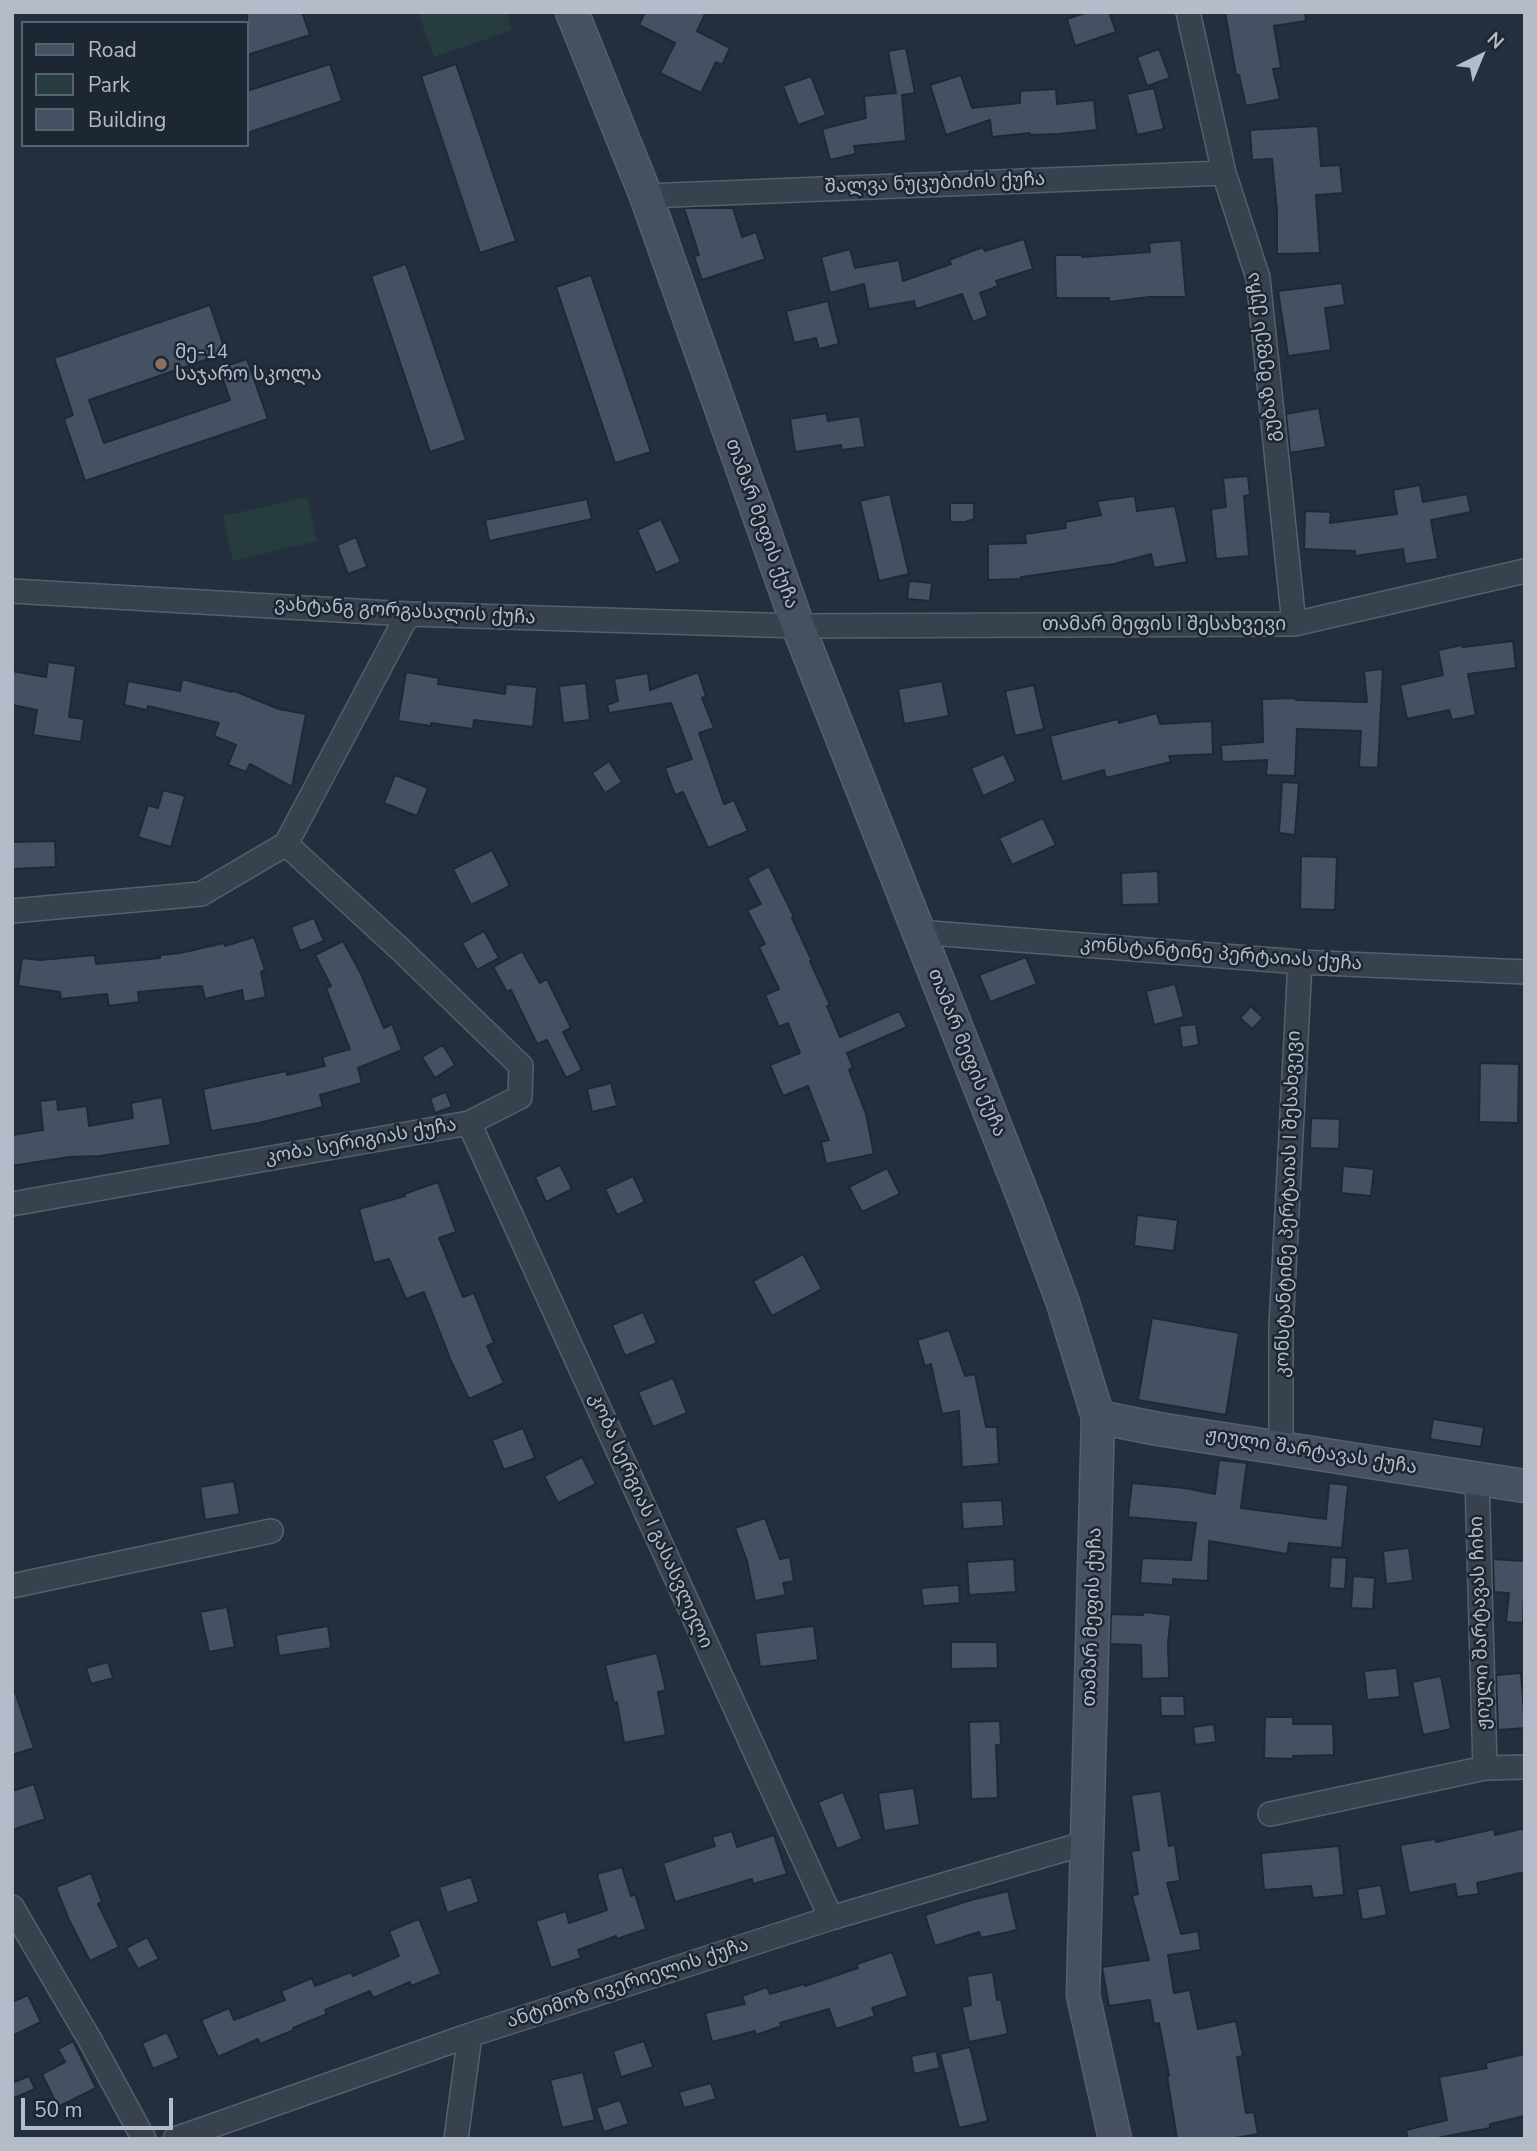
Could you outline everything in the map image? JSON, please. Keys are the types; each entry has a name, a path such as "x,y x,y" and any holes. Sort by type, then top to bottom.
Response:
{"street":[{"name":"თამარ მეფის ქუჩა","path":"572,12 646,196 798,626 1028,1209 1063,1303 1098,1417 1083,1995 1115,2139"},
{"name":"გუბაზ მეფეს ქუჩა","path":"1188,12 1224,173 1258,278 1294,624"},
{"name":"შალვა ნუცუბიძის ქუჩა","path":"646,196 1224,173"},
{"name":"თამარ მეფის I შესახვევი","path":"798,626 1294,624 1525,571"},
{"name":"ვახტანგ გორგასალის ქუჩა","path":"12,591 408,614 798,626"},
{"path":"12,911 201,894 286,844 408,614"},
{"name":"კობა სერიგიას ქუჩა","path":"12,1204 469,1123 520,1097 520,1066 401,950 286,844"},
{"name":"კონსტანტინე პერტაიას ქუჩა","path":"918,932 1300,962 1525,972"},
{"name":"კონსტანტინე პერტაიას I შესახვევი","path":"1281,1447 1280,1329 1300,962"},
{"name":"კობა სერგიას I გასასვლელი","path":"469,1123 831,1918"},
{"name":"ჟიული შარტავას ქუჩა","path":"1098,1417 1158,1429 1525,1486"},
{"name":"ჟიული შარტავას ჩიხი","path":"1477,1478 1485,1768"},
{"path":"12,1586 271,1531"},
{"path":"1270,1814 1485,1768 1525,1767"},
{"name":"ანტიმოზ ივერიელის ქუჩა","path":"175,2139 470,2035 831,1918 1086,1843"},
{"path":"12,1907 145,2139"},
{"path":"456,2139 470,2035"}],"green space":[{"path":"418,12 506,12 512,30 434,57"},
{"path":"307,497 317,541 233,561 223,516"}],"building":[{"path":"247,12 302,12 310,35 248,55"},
{"path":"645,12 706,12 697,31 730,48 722,65 716,62 701,93 660,73 675,43 639,25"},
{"path":"1088,12 1109,12 1116,32 1075,46 1067,19"},
{"path":"1225,12 1305,12 1306,21 1274,26 1281,68 1273,69 1280,99 1246,106 1239,75 1236,75"},
{"path":"906,48 915,93 902,95 906,141 854,146 856,154 830,160 822,129 866,118 864,96 896,93 888,51"},
{"path":"1159,49 1170,78 1147,86 1137,57"},
{"path":"330,64 342,101 248,133 248,91"},
{"path":"456,64 516,241 480,253 421,76"},
{"path":"961,75 972,108 1020,103 1020,91 1056,89 1057,104 1094,100 1097,130 992,137 990,120 946,135 930,85"},
{"path":"811,76 826,115 798,125 783,86"},
{"path":"1154,88 1164,129 1137,135 1127,94"},
{"path":"1318,126 1321,166 1340,165 1343,193 1316,195 1320,253 1277,254 1277,211 1272,159 1252,160 1250,130"},
{"path":"684,208 733,208 742,237 756,232 765,259 702,280 694,256 699,255"},
{"path":"1024,239 1033,269 996,281 998,286 980,293 988,316 973,322 962,294 916,309 914,301 869,309 864,284 830,293 821,257 850,249 855,268 899,260 903,281 951,264 949,260 983,247 985,251"},
{"path":"1181,240 1186,297 1149,297 1109,302 1109,298 1056,298 1055,255 1082,257 1150,252 1149,243"},
{"path":"406,264 466,440 430,452 371,276"},
{"path":"591,275 651,452 615,463 556,287"},
{"path":"1342,283 1345,305 1325,308 1331,350 1288,356 1278,291"},
{"path":"828,301 839,344 819,349 816,338 794,343 786,311"},
{"path":"210,305 226,353 89,400 104,443 230,400 219,368 247,359 268,419 85,481 64,419 73,415 54,358"},
{"path":"1319,408 1326,447 1290,453 1286,414"},
{"path":"826,413 828,421 860,416 865,447 842,450 841,445 795,452 790,419"},
{"path":"1248,476 1250,495 1244,496 1249,556 1216,559 1211,509 1226,507 1223,478"},
{"path":"1420,485 1423,502 1467,494 1471,512 1431,520 1438,559 1405,564 1403,549 1355,556 1355,551 1304,549 1305,511 1331,512 1330,523 1397,514 1393,490"},
{"path":"890,494 909,574 879,581 860,501"},
{"path":"1135,496 1137,511 1175,506 1187,562 1154,568 1151,554 1114,564 1021,579 988,580 988,544 1026,543 1025,534 1066,528 1065,522 1101,515 1097,501"},
{"path":"587,499 592,519 489,541 485,520"},
{"path":"950,503 974,503 974,519 950,522"},
{"path":"661,519 681,562 656,573 637,530"},
{"path":"356,537 367,567 348,574 337,545"},
{"path":"909,581 932,583 930,601 907,599"},
{"path":"1513,641 1516,668 1468,674 1476,715 1452,720 1449,710 1407,719 1400,685 1443,675 1438,650 1462,645"},
{"path":"48,662 76,666 69,717 84,719 81,742 33,735 37,710 12,705 12,671 46,677"},
{"path":"1383,669 1378,768 1359,767 1361,731 1297,729 1295,776 1266,775 1267,760 1222,762 1221,745 1263,742 1262,699 1367,702 1364,671"},
{"path":"406,672 439,678 438,684 505,694 506,684 537,687 533,727 474,720 473,729 398,721"},
{"path":"698,672 706,696 702,698 714,728 699,733 724,804 734,800 748,831 708,848 683,792 675,795 665,768 692,759 671,703 609,713 607,705 618,701 614,679 648,673 650,690"},
{"path":"182,679 232,690 279,709 306,714 292,787 250,764 246,772 228,765 236,745 214,736 219,723 148,706 147,710 124,705 128,681 180,691"},
{"path":"942,681 949,716 904,724 898,689"},
{"path":"586,683 590,720 563,723 559,686"},
{"path":"1034,685 1044,729 1015,736 1005,691"},
{"path":"1157,713 1160,724 1212,721 1213,754 1169,756 1171,762 1106,778 1104,770 1062,782 1050,736 1118,719 1119,723"},
{"path":"1004,754 1016,781 983,796 971,768"},
{"path":"609,761 622,782 605,793 592,773"},
{"path":"395,775 428,788 417,816 384,803"},
{"path":"1282,782 1299,783 1295,835 1279,833"},
{"path":"163,790 185,796 171,847 138,837 148,805 158,808"},
{"path":"1043,818 1056,845 1012,865 999,838"},
{"path":"55,841 56,867 12,869 12,842"},
{"path":"492,850 510,886 471,905 453,869"},
{"path":"1301,856 1337,857 1335,910 1300,909"},
{"path":"769,866 794,917 792,918 830,1005 827,1006 840,1037 899,1011 907,1027 847,1053 853,1068 849,1070 866,1114 874,1154 826,1164 821,1142 829,1140 808,1086 783,1096 770,1065 800,1053 788,1023 779,1027 765,995 779,989 759,947 765,944 747,910 761,904 747,878"},
{"path":"1158,871 1159,904 1122,905 1121,873"},
{"path":"314,918 324,941 300,951 291,927"},
{"path":"484,931 499,958 477,970 462,943"},
{"path":"254,937 265,970 261,972 266,997 244,1002 242,990 205,999 202,986 138,992 139,1002 109,1006 107,994 61,999 60,992 18,986 22,958 40,960 95,955 96,964 160,958 160,955 224,943 225,946"},
{"path":"343,941 361,974 384,1028 392,1024 402,1050 358,1068 362,1083 320,1095 323,1107 259,1123 211,1131 203,1089 286,1071 287,1075 325,1066 322,1057 350,1049 326,988 331,986 315,955"},
{"path":"522,951 540,983 547,979 571,1028 563,1032 582,1070 566,1078 547,1040 537,1044 511,990 507,992 493,967"},
{"path":"1026,957 1037,984 990,1002 979,975"},
{"path":"1175,984 1184,1017 1154,1025 1146,991"},
{"path":"1251,1006 1263,1018 1252,1029 1240,1018"},
{"path":"1196,1024 1199,1045 1182,1048 1179,1026"},
{"path":"443,1045 455,1065 435,1078 422,1057"},
{"path":"1480,1063 1519,1064 1518,1123 1479,1122"},
{"path":"611,1083 617,1106 592,1112 587,1089"},
{"path":"446,1092 452,1107 435,1113 430,1098"},
{"path":"162,1097 171,1145 12,1166 12,1135 43,1130 40,1101 57,1099 58,1110 87,1106 89,1126 133,1118 131,1103"},
{"path":"1311,1118 1340,1119 1339,1149 1310,1148"},
{"path":"560,1165 572,1189 546,1202 535,1177"},
{"path":"1343,1166 1374,1169 1371,1196 1341,1193"},
{"path":"887,1168 900,1194 862,1212 849,1187"},
{"path":"633,1176 645,1202 617,1215 605,1189"},
{"path":"438,1182 456,1232 439,1238 463,1297 474,1293 494,1343 487,1346 504,1383 469,1399 424,1292 406,1299 389,1259 374,1263 359,1209 405,1196 404,1194"},
{"path":"1137,1215 1178,1220 1174,1251 1134,1246"},
{"path":"803,1254 822,1289 772,1316 753,1281"},
{"path":"643,1312 657,1343 625,1356 612,1325"},
{"path":"1152,1318 1239,1333 1226,1415 1138,1400"},
{"path":"949,1330 965,1376 975,1374 986,1427 997,1427 999,1464 962,1467 959,1411 942,1414 931,1364 925,1366 917,1340"},
{"path":"673,1378 687,1413 653,1427 638,1392"},
{"path":"1433,1419 1484,1427 1481,1447 1430,1439"},
{"path":"523,1428 535,1458 504,1470 492,1440"},
{"path":"582,1457 596,1484 558,1503 544,1476"},
{"path":"1219,1460 1247,1463 1241,1508 1326,1519 1329,1483 1348,1485 1342,1548 1289,1543 1287,1554 1209,1541 1208,1581 1173,1579 1173,1585 1140,1583 1142,1558 1191,1560 1196,1523 1128,1517 1132,1483 1215,1494"},
{"path":"234,1481 240,1514 205,1520 200,1487"},
{"path":"1002,1500 1004,1526 963,1529 961,1502"},
{"path":"765,1518 780,1559 790,1557 794,1581 783,1583 786,1595 755,1601 747,1561 735,1528"},
{"path":"1409,1548 1413,1581 1386,1584 1383,1551"},
{"path":"1331,1557 1347,1558 1345,1589 1329,1588"},
{"path":"1014,1559 1016,1592 969,1595 967,1562"},
{"path":"1493,1559 1525,1561 1523,1623 1506,1622 1509,1593 1494,1592"},
{"path":"1353,1576 1375,1578 1373,1609 1351,1608"},
{"path":"959,1585 960,1603 923,1606 921,1588"},
{"path":"227,1607 235,1647 209,1652 200,1612"},
{"path":"1144,1612 1171,1615 1168,1643 1169,1678 1142,1679 1141,1645 1110,1644 1111,1614 1143,1615"},
{"path":"328,1626 331,1648 279,1656 276,1635"},
{"path":"814,1626 818,1660 760,1667 755,1633"},
{"path":"951,1642 997,1642 998,1668 951,1669"},
{"path":"657,1653 666,1690 658,1692 666,1735 624,1743 617,1702 614,1703 605,1665"},
{"path":"108,1662 113,1678 91,1684 86,1668"},
{"path":"1397,1668 1400,1697 1367,1700 1364,1671"},
{"path":"1521,1673 1525,1728 1498,1730 1496,1675"},
{"path":"1441,1676 1451,1729 1423,1735 1412,1682"},
{"path":"12,1692 15,1692 34,1748 12,1755"},
{"path":"1160,1696 1184,1696 1185,1716 1161,1716"},
{"path":"1265,1717 1293,1717 1293,1724 1333,1724 1334,1755 1293,1756 1293,1759 1264,1758"},
{"path":"1000,1721 1001,1745 996,1745 998,1798 971,1799 969,1722"},
{"path":"1214,1724 1216,1742 1195,1745 1193,1727"},
{"path":"34,1784 45,1819 12,1830 12,1791"},
{"path":"914,1788 920,1825 884,1831 878,1793"},
{"path":"1161,1791 1169,1846 1175,1845 1180,1881 1167,1883 1181,1934 1198,1931 1201,1950 1168,1955 1174,1993 1190,1990 1198,2029 1236,2021 1243,2056 1237,2057 1246,2113 1254,2112 1258,2134 1229,2139 1177,2139 1159,2023 1154,2024 1150,2000 1109,2006 1102,1967 1149,1960 1132,1896 1138,1894 1131,1851 1139,1850 1131,1795"},
{"path":"843,1792 862,1839 837,1849 818,1802"},
{"path":"1525,1828 1525,1872 1477,1883 1479,1894 1457,1897 1455,1884 1409,1893 1400,1845 1435,1839 1436,1842 1494,1829 1495,1835"},
{"path":"732,1831 737,1847 774,1835 787,1874 753,1884 752,1879 675,1902 663,1863 715,1846 712,1837"},
{"path":"1339,1846 1344,1895 1313,1898 1311,1886 1264,1890 1261,1853"},
{"path":"622,1867 631,1896 635,1894 646,1929 617,1939 616,1936 578,1950 581,1958 551,1968 536,1921 566,1911 569,1923 607,1910 597,1874"},
{"path":"91,1873 102,1902 98,1904 119,1947 90,1961 56,1887"},
{"path":"471,1877 479,1902 447,1913 439,1887"},
{"path":"1381,1885 1387,1915 1362,1920 1357,1889"},
{"path":"1008,1891 1017,1930 981,1938 979,1932 935,1946 925,1915"},
{"path":"419,1919 441,1974 411,1986 410,1982 373,1998 370,1991 325,2010 327,2014 293,2028 294,2030 260,2044 258,2039 218,2057 201,2020 229,2008 234,2020 285,2000 281,1991 312,1978 315,1986 351,1972 353,1976 399,1956 389,1931"},
{"path":"147,1937 159,1959 138,1969 126,1948"},
{"path":"892,1952 908,1996 872,2008 875,2016 836,2029 829,2009 780,2023 782,2026 756,2035 755,2031 712,2042 705,2013 745,2004 742,1996 767,1987 770,1994 804,1984 805,1986 858,1968 857,1964"},
{"path":"993,1972 997,2000 1001,1999 1008,2034 969,2042 962,2007 971,2005 967,1976"},
{"path":"28,1995 41,2022 12,2036 12,2002"},
{"path":"167,2032 179,2058 153,2069 142,2043"},
{"path":"73,2041 96,2088 58,2107 42,2074 65,2062 58,2049"},
{"path":"644,2041 653,2067 621,2077 613,2051"},
{"path":"970,2047 988,2121 959,2128 940,2054"},
{"path":"936,2051 940,2068 914,2074 911,2056"},
{"path":"1525,2054 1525,2116 1490,2124 1490,2128 1432,2139 1408,2139 1406,2130 1447,2120 1439,2077 1487,2068 1485,2063"},
{"path":"583,2072 595,2120 562,2128 550,2080"},
{"path":"29,2076 35,2089 12,2099 12,2083"},
{"path":"711,2083 716,2099 684,2108 679,2092"},
{"path":"620,2100 629,2124 604,2132 596,2108"}],"place":[{"name":"მე-14 საჯარო სკოლა","path":"161,364"}]}
